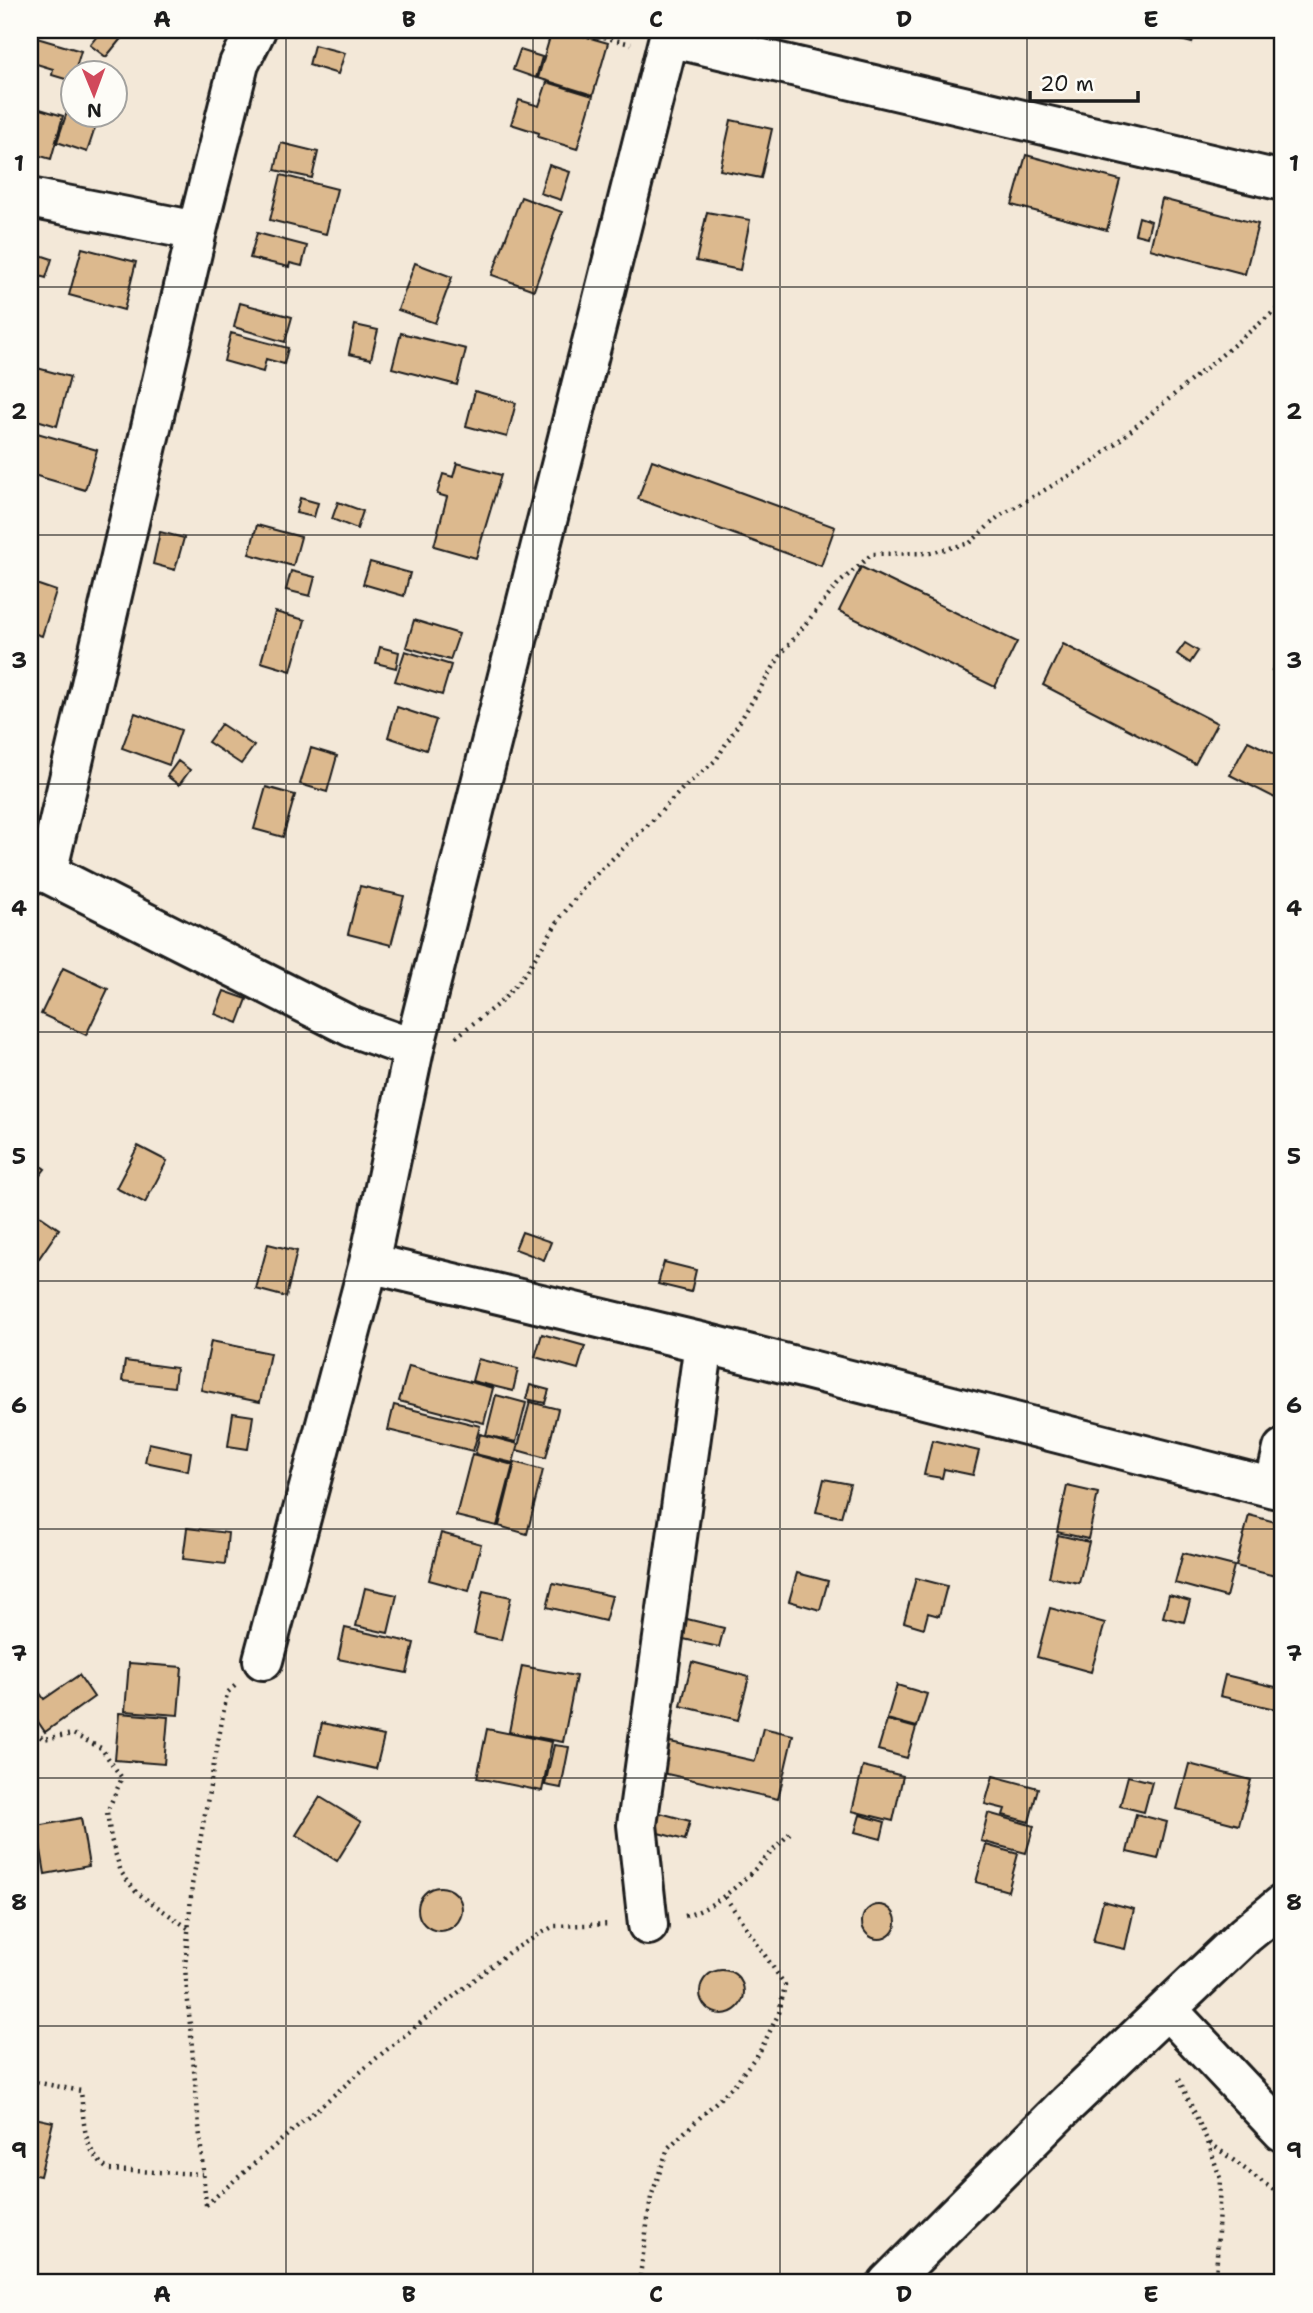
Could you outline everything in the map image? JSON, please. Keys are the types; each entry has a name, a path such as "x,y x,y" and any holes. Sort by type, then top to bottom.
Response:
{"street":[{"path":"256,30 239,64 38,870 352,1027 414,1049"},
{"path":"264,1660 369,1263 414,1049 670,37 1283,181"},
{"path":"30,198 197,231"},
{"path":"369,1263 704,1343 1279,1488 1283,1449"},
{"path":"648,1925 636,1825 704,1343"},
{"path":"888,2283 1067,2104 1245,1936 1283,1904"},
{"path":"1167,2009 1283,2132"}],"path":[{"path":"414,1049 449,1042 503,1000 527,971 560,918 588,882 683,788 716,760 782,653 838,584 872,554 930,553 970,543 998,517 1093,462 1283,304"},
{"path":"264,1660 227,1693 192,1885 185,1968 206,2204 369,2065 509,1952 554,1926 597,1923 648,1925 695,1913 734,1888 790,1833"},
{"path":"30,1727 43,1739 73,1734 101,1748 122,1778 107,1812 111,1839 121,1872 135,1892 188,1928"},
{"path":"639,2283 651,2197 668,2148 734,2085 760,2051 779,2013 785,1985 723,1895"},
{"path":"1177,2075 1208,2142 1220,2178 1216,2283"},
{"path":"30,2081 81,2091 87,2144 98,2162 109,2170 204,2174"},
{"path":"1208,2142 1283,2197"}],"building":[{"path":"102,30 128,30 106,57 90,45"},
{"path":"552,30 562,30 608,43 593,95 538,78"},
{"path":"1164,30 1195,30 1192,43 1162,35"},
{"path":"30,36 81,51 78,60 60,60 60,77 52,75 53,69 30,62"},
{"path":"314,45 345,53 338,74 309,65"},
{"path":"520,50 542,57 536,78 513,70"},
{"path":"547,82 593,96 577,149 538,137 539,133 511,124 519,100 539,106"},
{"path":"30,106 60,115 60,127 51,159 30,153"},
{"path":"731,120 772,129 761,178 720,170"},
{"path":"61,130 94,130 87,152 57,142"},
{"path":"281,143 318,152 312,178 275,170"},
{"path":"1026,155 1120,180 1107,230 1012,205"},
{"path":"549,165 570,172 561,200 540,193"},
{"path":"281,175 337,189 326,234 270,220"},
{"path":"521,197 562,212 534,290 492,275"},
{"path":"1162,199 1258,224 1245,274 1150,249"},
{"path":"707,212 750,220 740,270 696,261"},
{"path":"1139,217 1151,221 1147,237 1135,234"},
{"path":"257,233 307,246 302,266 290,263 289,267 250,258"},
{"path":"82,248 136,262 124,310 69,295"},
{"path":"34,253 52,259 46,278 30,273"},
{"path":"415,263 452,277 435,323 398,310"},
{"path":"240,303 292,317 285,342 234,327"},
{"path":"355,325 378,330 371,359 349,354"},
{"path":"231,333 288,348 284,364 266,359 263,372 224,361"},
{"path":"401,333 466,349 457,385 392,368"},
{"path":"30,366 70,377 57,426 30,418"},
{"path":"475,391 516,403 507,437 466,426"},
{"path":"30,431 97,450 85,490 30,474"},
{"path":"652,460 835,527 821,566 638,499"},
{"path":"457,463 501,475 476,558 434,546 447,497 437,494 443,474 453,477"},
{"path":"300,498 318,503 314,517 296,513"},
{"path":"338,502 363,511 357,529 332,519"},
{"path":"257,525 301,537 293,566 249,554"},
{"path":"160,532 184,538 175,570 153,564"},
{"path":"370,562 410,573 404,596 363,584"},
{"path":"861,567 1017,642 995,687 839,611"},
{"path":"291,571 315,577 310,596 286,590"},
{"path":"30,582 56,591 42,636 30,632"},
{"path":"275,612 305,620 291,671 261,662"},
{"path":"414,620 459,634 450,660 406,647"},
{"path":"1185,643 1198,651 1190,663 1177,654"},
{"path":"1063,644 1217,723 1195,764 1043,685"},
{"path":"380,647 399,652 396,668 376,663"},
{"path":"1283,650 1283,676 1272,670"},
{"path":"405,651 451,665 442,695 395,681"},
{"path":"397,707 436,720 426,750 388,737"},
{"path":"135,713 181,730 169,765 122,748"},
{"path":"221,724 254,746 241,764 208,742"},
{"path":"1248,741 1283,758 1283,802 1230,775"},
{"path":"311,748 337,756 327,792 300,784"},
{"path":"178,761 190,770 179,785 167,776"},
{"path":"266,787 295,795 283,837 254,829"},
{"path":"360,886 404,896 391,945 348,934"},
{"path":"63,968 108,989 86,1035 41,1014"},
{"path":"224,991 247,999 238,1023 215,1014"},
{"path":"138,1146 167,1161 145,1203 116,1188"},
{"path":"30,1158 45,1169 30,1188"},
{"path":"30,1209 59,1229 33,1267 30,1265"},
{"path":"522,1232 551,1242 544,1260 515,1249"},
{"path":"268,1244 297,1251 286,1297 256,1289"},
{"path":"664,1262 696,1270 691,1292 658,1284"},
{"path":"542,1334 585,1346 578,1369 535,1357"},
{"path":"211,1341 270,1353 260,1402 201,1390"},
{"path":"478,1359 518,1369 513,1391 472,1381"},
{"path":"125,1361 176,1368 174,1387 122,1381"},
{"path":"409,1366 493,1388 484,1423 399,1401"},
{"path":"530,1385 549,1390 545,1403 526,1399"},
{"path":"496,1395 526,1403 516,1442 486,1435"},
{"path":"530,1402 558,1409 546,1458 517,1450"},
{"path":"394,1405 480,1426 473,1451 388,1430"},
{"path":"233,1413 253,1416 248,1449 228,1446"},
{"path":"480,1434 518,1444 513,1463 475,1454"},
{"path":"932,1440 979,1451 973,1475 944,1469 942,1478 924,1475"},
{"path":"149,1443 191,1452 188,1471 145,1462"},
{"path":"472,1454 513,1465 497,1526 456,1516"},
{"path":"515,1462 543,1470 527,1534 499,1526"},
{"path":"824,1479 850,1484 841,1517 816,1512"},
{"path":"1067,1486 1098,1493 1088,1539 1057,1532"},
{"path":"1249,1515 1283,1524 1283,1578 1236,1566"},
{"path":"187,1528 228,1533 225,1564 183,1559"},
{"path":"441,1533 481,1544 469,1591 429,1580"},
{"path":"1058,1535 1089,1542 1079,1583 1049,1577"},
{"path":"1183,1553 1234,1566 1226,1597 1175,1583"},
{"path":"797,1573 828,1581 820,1610 789,1601"},
{"path":"916,1578 947,1586 939,1616 928,1613 924,1628 904,1622"},
{"path":"553,1583 612,1596 605,1621 547,1607"},
{"path":"365,1588 397,1595 388,1633 356,1626"},
{"path":"483,1591 511,1597 501,1640 474,1634"},
{"path":"1169,1595 1190,1601 1184,1622 1163,1617"},
{"path":"1050,1608 1105,1623 1091,1672 1037,1657"},
{"path":"683,1618 724,1628 719,1647 679,1638"},
{"path":"345,1628 414,1643 407,1673 338,1659"},
{"path":"692,1662 749,1677 738,1720 681,1706"},
{"path":"129,1663 182,1667 178,1715 125,1711"},
{"path":"522,1666 576,1676 563,1742 509,1732"},
{"path":"79,1675 94,1697 45,1732 30,1710 30,1695 37,1689 44,1699"},
{"path":"1225,1675 1280,1688 1275,1709 1220,1696"},
{"path":"897,1685 927,1694 917,1727 887,1719"},
{"path":"119,1713 168,1717 164,1764 115,1760"},
{"path":"887,1720 916,1728 907,1758 878,1750"},
{"path":"322,1723 384,1736 376,1769 315,1755"},
{"path":"763,1728 793,1735 778,1799 658,1772 666,1741 755,1761"},
{"path":"487,1729 552,1742 542,1791 477,1778"},
{"path":"554,1745 569,1747 561,1788 545,1785"},
{"path":"1189,1764 1251,1780 1239,1825 1177,1809"},
{"path":"863,1766 903,1776 893,1821 852,1811"},
{"path":"993,1776 1038,1788 1029,1822 1003,1815 1005,1809 985,1804"},
{"path":"1128,1776 1152,1782 1144,1812 1120,1806"},
{"path":"320,1797 361,1822 337,1861 296,1835"},
{"path":"649,1810 690,1821 685,1840 643,1829"},
{"path":"988,1813 1034,1826 1026,1853 981,1841"},
{"path":"1136,1814 1167,1822 1158,1859 1127,1852"},
{"path":"860,1815 885,1822 881,1839 855,1832"},
{"path":"81,1818 89,1866 45,1874 37,1826"},
{"path":"986,1845 1018,1854 1008,1891 976,1882"},
{"path":"440,1887 455,1894 462,1909 455,1924 440,1931 425,1924 418,1909 425,1894"},
{"path":"1103,1901 1134,1909 1125,1949 1093,1942"},
{"path":"879,1905 891,1910 896,1922 891,1934 879,1939 867,1934 862,1922 867,1910"},
{"path":"722,1970 738,1976 744,1992 738,2008 722,2014 706,2008 700,1992 706,1976"},
{"path":"30,2117 53,2122 40,2176 30,2174"}]}
